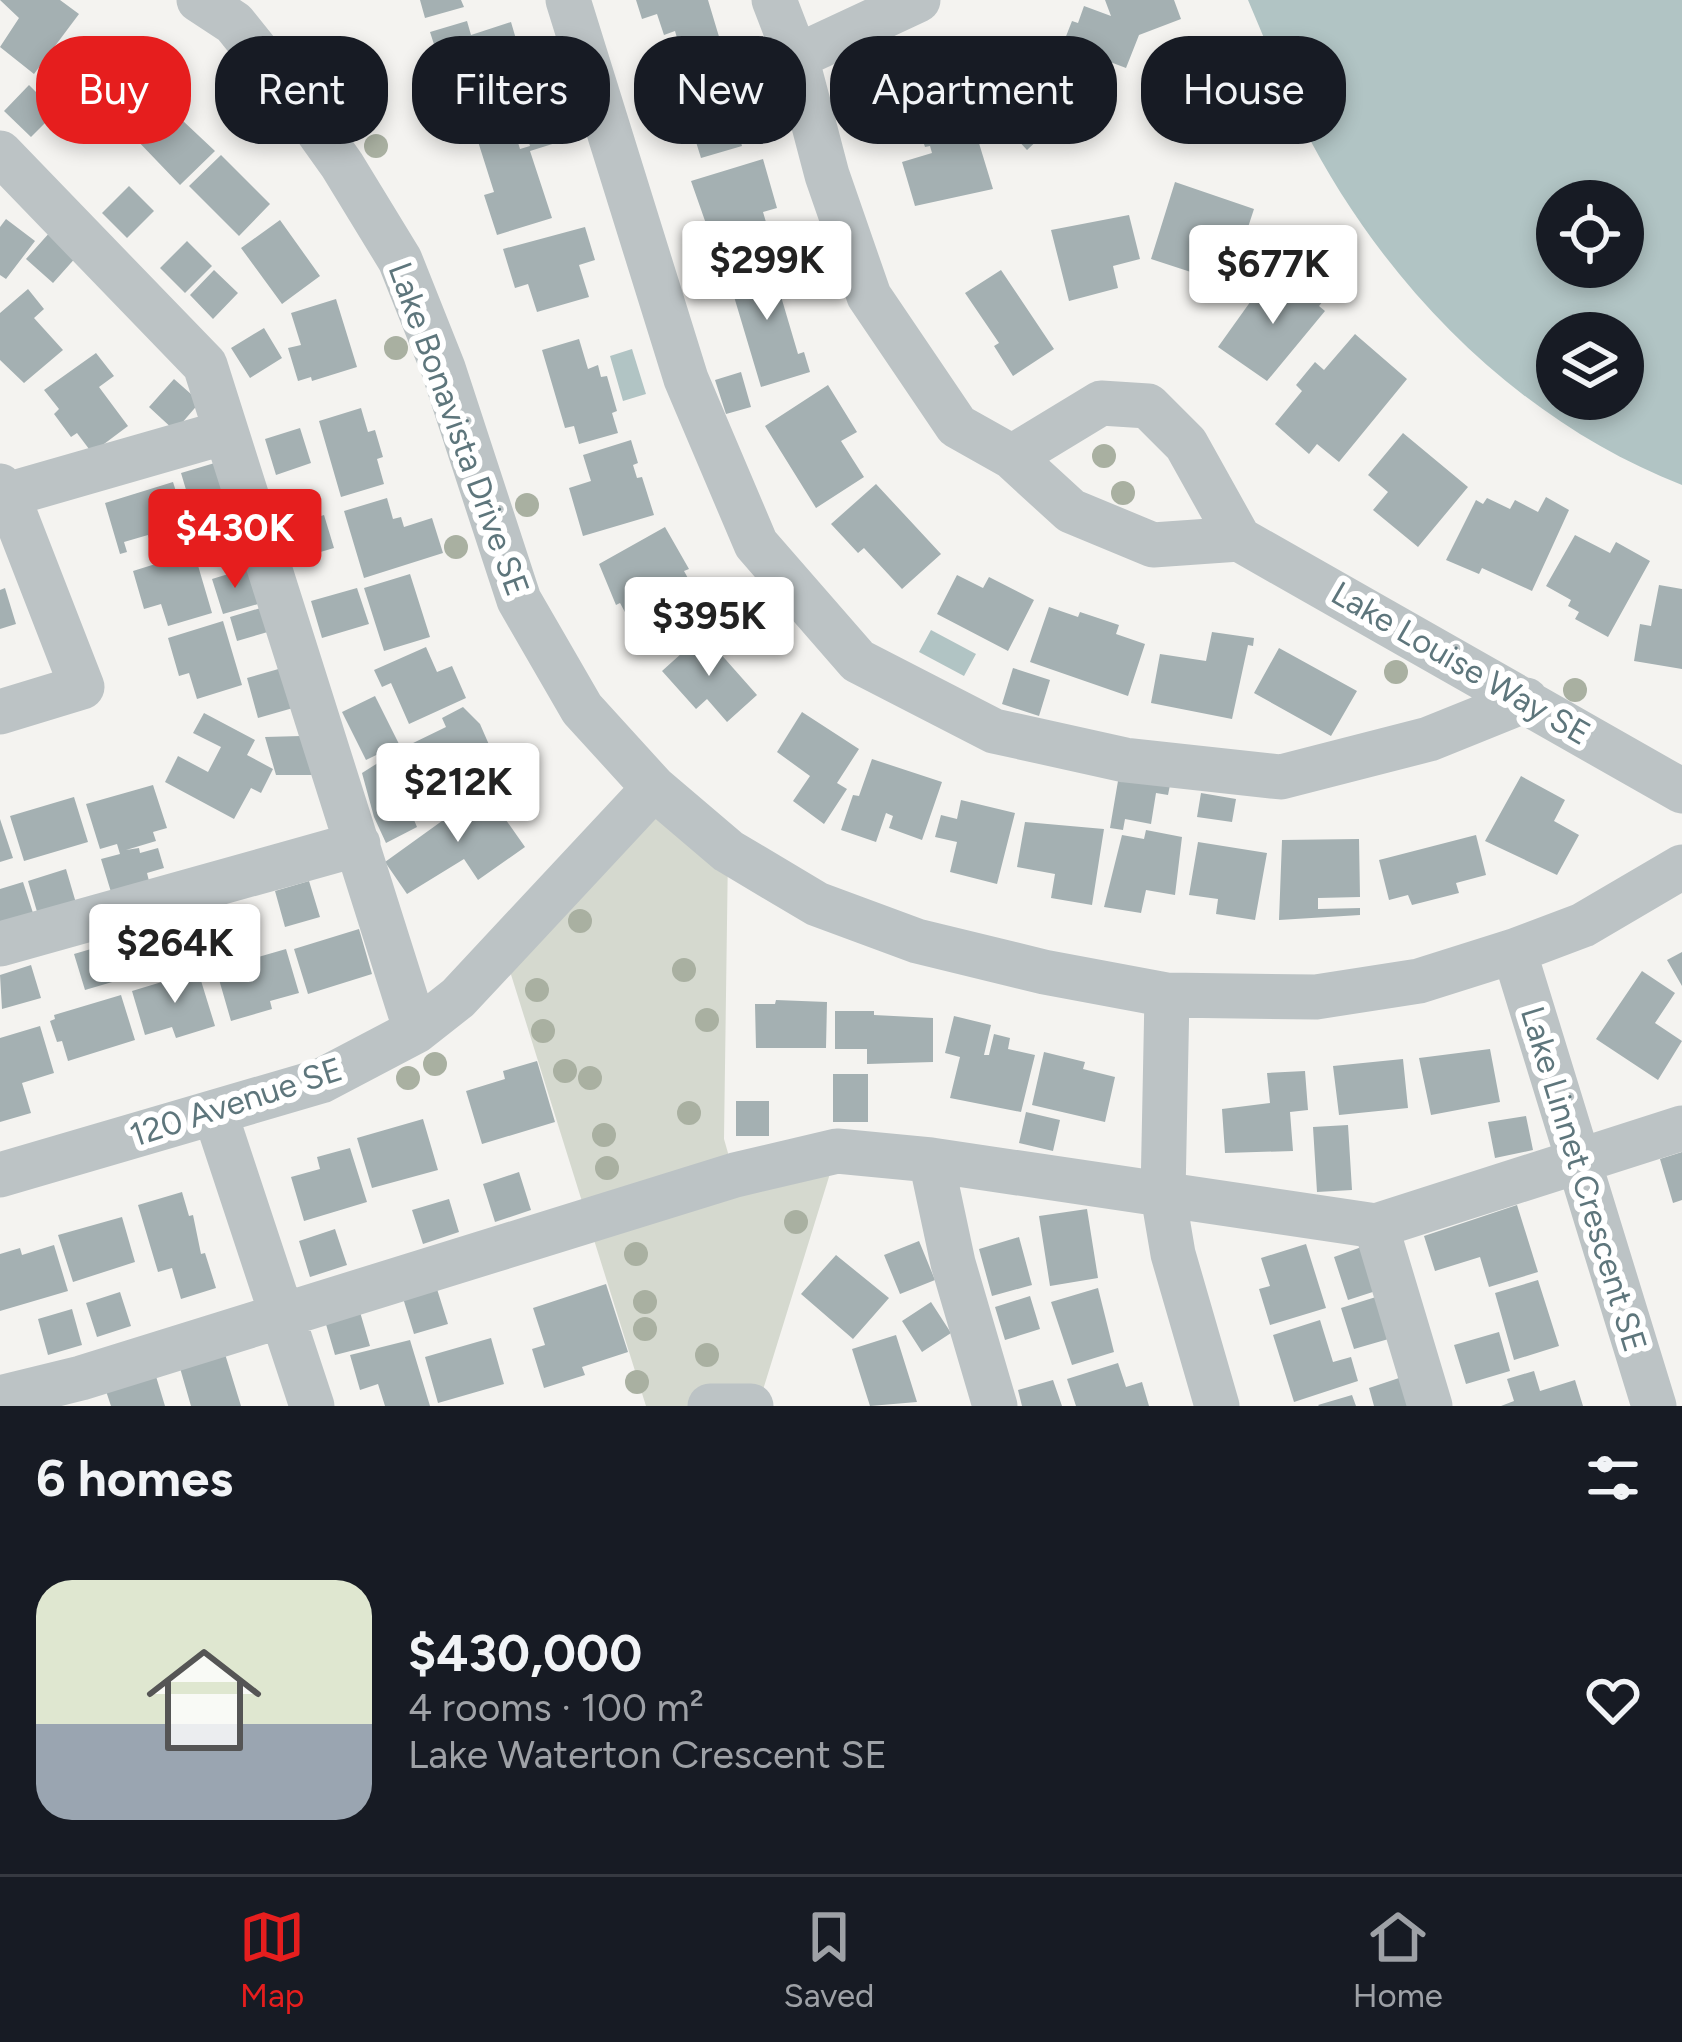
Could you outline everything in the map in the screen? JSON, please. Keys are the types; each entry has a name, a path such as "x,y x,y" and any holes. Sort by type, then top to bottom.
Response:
{"street":[{"path":"568,0 686,379 756,544 858,661 994,730 1125,760 1281,776 1430,739 1526,700"},
{"path":"774,0 788,36"},
{"path":"806,52 917,0"},
{"name":"Lake Bonavista Drive SE","path":"231,8 330,148 400,260 443,368 519,600 582,709 654,788 728,851 817,904 916,940 1044,972 1167,994 1316,997 1419,981 1514,951 1582,925 1682,867"},
{"path":"806,95 827,175 869,296 958,426 1012,457 1072,511 1153,545 1238,539 1186,444 1148,406 1101,404 1012,457"},
{"path":"0,152 205,365 416,1031"},
{"path":"0,712 82,687 2,493 226,432"},
{"name":"Lake Louise Way SE","path":"1238,539 1682,791"},
{"name":"120 Avenue SE","path":"0,1175 320,1081 416,1031 458,998 654,788"},
{"path":"0,944 358,844"},
{"name":"Lake Linnet Crescent SE","path":"1514,951 1654,1406"},
{"path":"1167,994 1163,1195 1173,1254 1216,1406"},
{"path":"215,1113 312,1406"},
{"path":"0,1398 85,1392 283,1313 788,1160 837,1151 931,1160 1376,1226 1682,1128"},
{"path":"931,1160 953,1263 995,1406"},
{"path":"1376,1226 1430,1406"},
{"path":"710,1406 751,1406"}],"shaded area":[{"path":"1248,0 1682,0 1682,485 1622,458 1558,420 1644,420 1644,312 1536,312 1536,404 1510,385 1414,292 1372,239 1314,144 1346,144 1346,36 1264,36"},
{"path":"632,349 646,394 623,401 610,356"},
{"path":"931,630 976,654 964,676 919,652"},
{"path":"654,788 728,851 724,1139 734,1174 837,1151 758,1406 646,1406 503,949"}],"building":[{"path":"0,0 60,0 79,14 62,36 36,36 34,74 0,47 19,18"},
{"path":"420,0 461,0 464,7 425,18"},
{"path":"636,0 708,0 719,36 676,36 675,31 664,35 657,14 642,19"},
{"path":"1105,0 1174,0 1181,19 1139,35 1126,68 1117,65 1117,36 1066,36 1084,6 1111,16"},
{"path":"467,21 471,35 511,22 515,36 431,36 430,32"},
{"path":"29,85 36,92 36,132 31,137 4,111"},
{"path":"191,128 215,151 180,185 141,144 191,144"},
{"path":"479,144 552,144 530,151 552,218 497,235 484,195 494,192"},
{"path":"697,144 741,144 742,146 701,158"},
{"path":"924,144 979,144 993,189 915,206 902,162 932,153 930,146"},
{"path":"221,155 270,204 239,236 189,186"},
{"path":"763,159 777,208 763,212 771,239 717,255 691,181"},
{"path":"1175,182 1254,209 1234,270 1205,260 1200,275 1151,259"},
{"path":"129,186 154,211 127,238 102,213"},
{"path":"1129,215 1140,259 1113,266 1118,288 1069,301 1051,230"},
{"path":"6,219 35,241 6,279 0,275 0,227"},
{"path":"280,220 320,276 282,304 241,248"},
{"path":"585,227 595,260 579,265 589,297 537,312 528,284 515,288 503,249"},
{"path":"51,231 78,255 53,283 26,259"},
{"path":"187,241 212,266 185,293 160,268"},
{"path":"776,259 785,291 780,293 798,354 804,352 810,372 761,387 727,273"},
{"path":"214,270 238,293 213,319 190,295"},
{"path":"1001,270 1054,349 1013,376 994,346 999,343 965,293"},
{"path":"1281,275 1295,285 1298,281 1323,301 1319,306 1325,311 1267,381 1218,347 1258,291 1264,296"},
{"path":"28,289 44,309 34,318 63,350 24,383 0,360 0,313"},
{"path":"336,299 357,367 298,381 288,348 301,345 291,313"},
{"path":"264,328 282,358 250,378 231,348"},
{"path":"1355,334 1407,379 1339,462 1317,444 1309,454 1275,424 1302,391 1296,385 1315,362 1324,370"},
{"path":"579,339 588,369 598,365 601,377 607,376 618,433 579,444 574,426 565,428 542,350"},
{"path":"96,353 114,376 99,387 128,426 92,453 77,433 71,437 44,390"},
{"path":"741,372 751,407 726,414 715,380"},
{"path":"174,379 200,402 175,431 149,407"},
{"path":"828,385 857,432 841,441 864,477 816,508 765,426"},
{"path":"361,408 368,432 375,430 384,484 341,497 319,421"},
{"path":"300,428 311,463 276,475 265,439"},
{"path":"1403,433 1468,487 1418,547 1373,510 1388,492 1368,475"},
{"path":"631,440 638,463 633,465 637,478 642,477 654,515 583,536 569,488 591,481 583,455"},
{"path":"218,462 230,501 193,513 181,473"},
{"path":"173,482 192,542 153,553 148,535 124,542 127,552 120,554 105,503"},
{"path":"876,484 941,554 902,589 864,548 858,553 831,524"},
{"path":"1546,497 1569,510 1532,591 1482,568 1479,574 1446,560 1476,500 1483,504 1487,498 1510,509 1515,500 1538,512"},
{"path":"387,498 393,519 401,517 404,527 432,518 443,553 364,578 344,511"},
{"path":"324,515 334,548 300,558 290,526"},
{"path":"665,527 689,569 684,571 694,589 677,598 690,622 644,647 620,603 616,605 599,564"},
{"path":"1575,535 1610,553 1616,542 1650,561 1608,637 1575,619 1579,612 1568,606 1571,600 1546,586"},
{"path":"194,552 212,613 168,626 161,604 144,609 133,571"},
{"path":"248,568 258,604 223,614 212,579"},
{"path":"410,574 430,637 384,651 364,588"},
{"path":"957,575 983,588 989,577 1034,600 1008,651 937,614"},
{"path":"1659,585 1682,589 1682,669 1634,661 1640,624 1651,626"},
{"path":"5,588 16,624 0,629 0,590"},
{"path":"357,588 369,624 322,638 311,601"},
{"path":"264,607 271,631 237,641 230,617"},
{"path":"1049,607 1119,625 1116,634 1145,644 1128,696 1030,662"},
{"path":"223,621 242,685 197,699 189,673 179,676 168,638"},
{"path":"1212,632 1254,638 1253,646 1248,645 1232,719 1151,703 1160,654 1206,661"},
{"path":"703,634 757,695 727,722 707,699 696,709 662,671"},
{"path":"426,647 437,672 452,666 466,698 409,724 391,683 382,687 374,670"},
{"path":"1279,648 1357,691 1331,736 1254,693"},
{"path":"282,668 293,708 258,718 247,678"},
{"path":"1013,668 1050,680 1039,716 1002,704"},
{"path":"375,696 399,744 366,760 342,712"},
{"path":"463,707 480,724 497,763 492,766 486,758 463,768 471,786 435,801 424,778 415,782 421,795 406,801 417,827 386,843 362,773 400,749 408,766 417,763 409,745 446,727 442,718"},
{"path":"802,712 859,749 837,783 847,789 824,824 793,801 810,776 777,752"},
{"path":"204,713 255,740 247,755 273,769 261,793 251,788 234,819 165,782 178,756 208,772 221,747 193,733"},
{"path":"301,736 313,775 276,775 265,737"},
{"path":"872,759 942,782 922,840 889,828 893,816 886,813 876,842 841,830"},
{"path":"1521,776 1565,800 1554,821 1579,835 1557,875 1485,841"},
{"path":"1118,781 1170,785 1168,795 1156,793 1151,824 1125,819 1123,830 1110,828"},
{"path":"153,785 167,828 153,832 156,841 126,850 139,848 140,853 158,848 164,868 147,873 149,881 111,892 101,859 120,854 117,844 100,849 86,804"},
{"path":"485,790 525,847 478,880 464,859 407,894 385,862"},
{"path":"1201,793 1236,799 1232,822 1197,817"},
{"path":"74,797 88,842 24,861 10,816"},
{"path":"961,800 1015,813 997,884 950,872 957,842 935,837 941,815 957,819"},
{"path":"0,819 13,858 0,862"},
{"path":"1025,822 1104,829 1092,905 1051,898 1055,874 1017,867"},
{"path":"1146,830 1182,837 1175,895 1146,890 1141,913 1104,907 1122,835 1144,839"},
{"path":"1476,835 1486,875 1456,883 1459,893 1412,905 1408,895 1389,900 1379,860"},
{"path":"1359,839 1360,897 1318,898 1318,909 1360,908 1360,915 1279,920 1282,840"},
{"path":"1198,842 1267,853 1255,920 1216,914 1218,899 1189,895"},
{"path":"66,869 76,903 38,915 28,881"},
{"path":"309,881 320,917 285,927 275,891"},
{"path":"23,882 34,916 0,926 0,889"},
{"path":"228,906 238,941 203,952 193,916"},
{"path":"185,918 195,953 160,963 149,929"},
{"path":"359,929 372,974 308,994 294,949"},
{"path":"108,944 119,980 85,990 74,954"},
{"path":"286,949 299,993 270,1001 272,1009 231,1021 216,969"},
{"path":"1682,952 1682,986 1667,960"},
{"path":"31,965 41,998 2,1009 0,975"},
{"path":"198,971 215,1026 176,1038 172,1027 145,1035 132,991"},
{"path":"1642,971 1675,993 1655,1023 1682,1041 1658,1080 1596,1039"},
{"path":"121,995 135,1040 68,1061 50,1021 54,1015"},
{"path":"776,1000 827,1002 826,1048 756,1048 755,1004 775,1004"},
{"path":"835,1011 933,1018 933,1062 867,1064 867,1049 835,1049"},
{"path":"954,1016 991,1025 984,1055 989,1055 994,1034 1010,1038 1008,1049 1035,1055 1021,1112 950,1098 960,1057 945,1053"},
{"path":"40,1026 54,1073 22,1083 31,1113 0,1122 0,1038"},
{"path":"1490,1049 1500,1102 1431,1115 1419,1058"},
{"path":"1044,1052 1085,1062 1083,1069 1115,1077 1105,1122 1032,1105"},
{"path":"1403,1059 1408,1108 1339,1115 1333,1066"},
{"path":"537,1061 555,1122 482,1144 466,1091 505,1079 503,1071"},
{"path":"1305,1071 1308,1110 1290,1112 1293,1151 1225,1153 1222,1109 1270,1103 1267,1073"},
{"path":"833,1074 868,1074 868,1122 833,1122"},
{"path":"736,1101 769,1101 769,1136 736,1136"},
{"path":"1026,1112 1060,1120 1053,1151 1019,1143"},
{"path":"1526,1116 1533,1150 1495,1158 1488,1122"},
{"path":"423,1119 438,1170 372,1188 357,1138"},
{"path":"1348,1125 1352,1190 1317,1192 1313,1127"},
{"path":"350,1148 367,1202 304,1221 291,1177 320,1169 317,1157"},
{"path":"1682,1152 1682,1200 1673,1203 1660,1159"},
{"path":"519,1172 531,1210 495,1222 483,1184"},
{"path":"182,1192 216,1288 181,1299 172,1268 158,1272 138,1205"},
{"path":"449,1199 459,1232 423,1244 412,1210"},
{"path":"1517,1205 1538,1272 1489,1287 1480,1257 1435,1271 1424,1236"},
{"path":"1087,1209 1098,1278 1050,1286 1039,1216"},
{"path":"122,1217 135,1262 73,1282 58,1235"},
{"path":"335,1229 347,1265 310,1277 299,1241"},
{"path":"1019,1237 1032,1285 992,1296 979,1249"},
{"path":"919,1241 935,1280 900,1294 884,1255"},
{"path":"1306,1244 1326,1308 1270,1325 1259,1289 1270,1286 1261,1258"},
{"path":"54,1245 68,1291 0,1311 0,1254 20,1248 22,1255"},
{"path":"1367,1245 1382,1289 1348,1300 1334,1257"},
{"path":"836,1255 889,1298 853,1339 801,1294"},
{"path":"1538,1280 1559,1346 1514,1360 1495,1293"},
{"path":"606,1284 628,1352 582,1367 585,1375 544,1388 532,1349 545,1345 533,1308"},
{"path":"1098,1288 1114,1352 1072,1365 1051,1302"},
{"path":"437,1289 448,1324 414,1334 403,1298"},
{"path":"120,1292 131,1326 97,1337 86,1303"},
{"path":"1030,1296 1040,1329 1005,1340 995,1307"},
{"path":"1379,1296 1392,1338 1354,1349 1341,1308"},
{"path":"931,1302 951,1333 922,1352 902,1321"},
{"path":"72,1309 82,1345 48,1355 38,1319"},
{"path":"360,1312 370,1346 335,1355 325,1321"},
{"path":"1320,1320 1333,1362 1351,1357 1358,1381 1294,1402 1273,1335"},
{"path":"1499,1332 1510,1371 1466,1384 1454,1345"},
{"path":"896,1335 917,1402 870,1406 852,1349"},
{"path":"491,1338 504,1384 438,1403 425,1357"},
{"path":"410,1340 430,1406 385,1406 378,1384 360,1390 350,1355"},
{"path":"225,1354 241,1406 191,1406 180,1368"},
{"path":"1118,1363 1126,1387 1142,1382 1149,1406 1076,1406 1067,1379"},
{"path":"1534,1371 1540,1391 1575,1380 1583,1406 1501,1406 1514,1401 1507,1379"},
{"path":"155,1373 165,1406 111,1406 105,1388"},
{"path":"1405,1376 1415,1406 1374,1406 1369,1388"},
{"path":"1053,1380 1062,1406 1022,1406 1018,1390"},
{"path":"1352,1395 1356,1406 1318,1405"}]}
